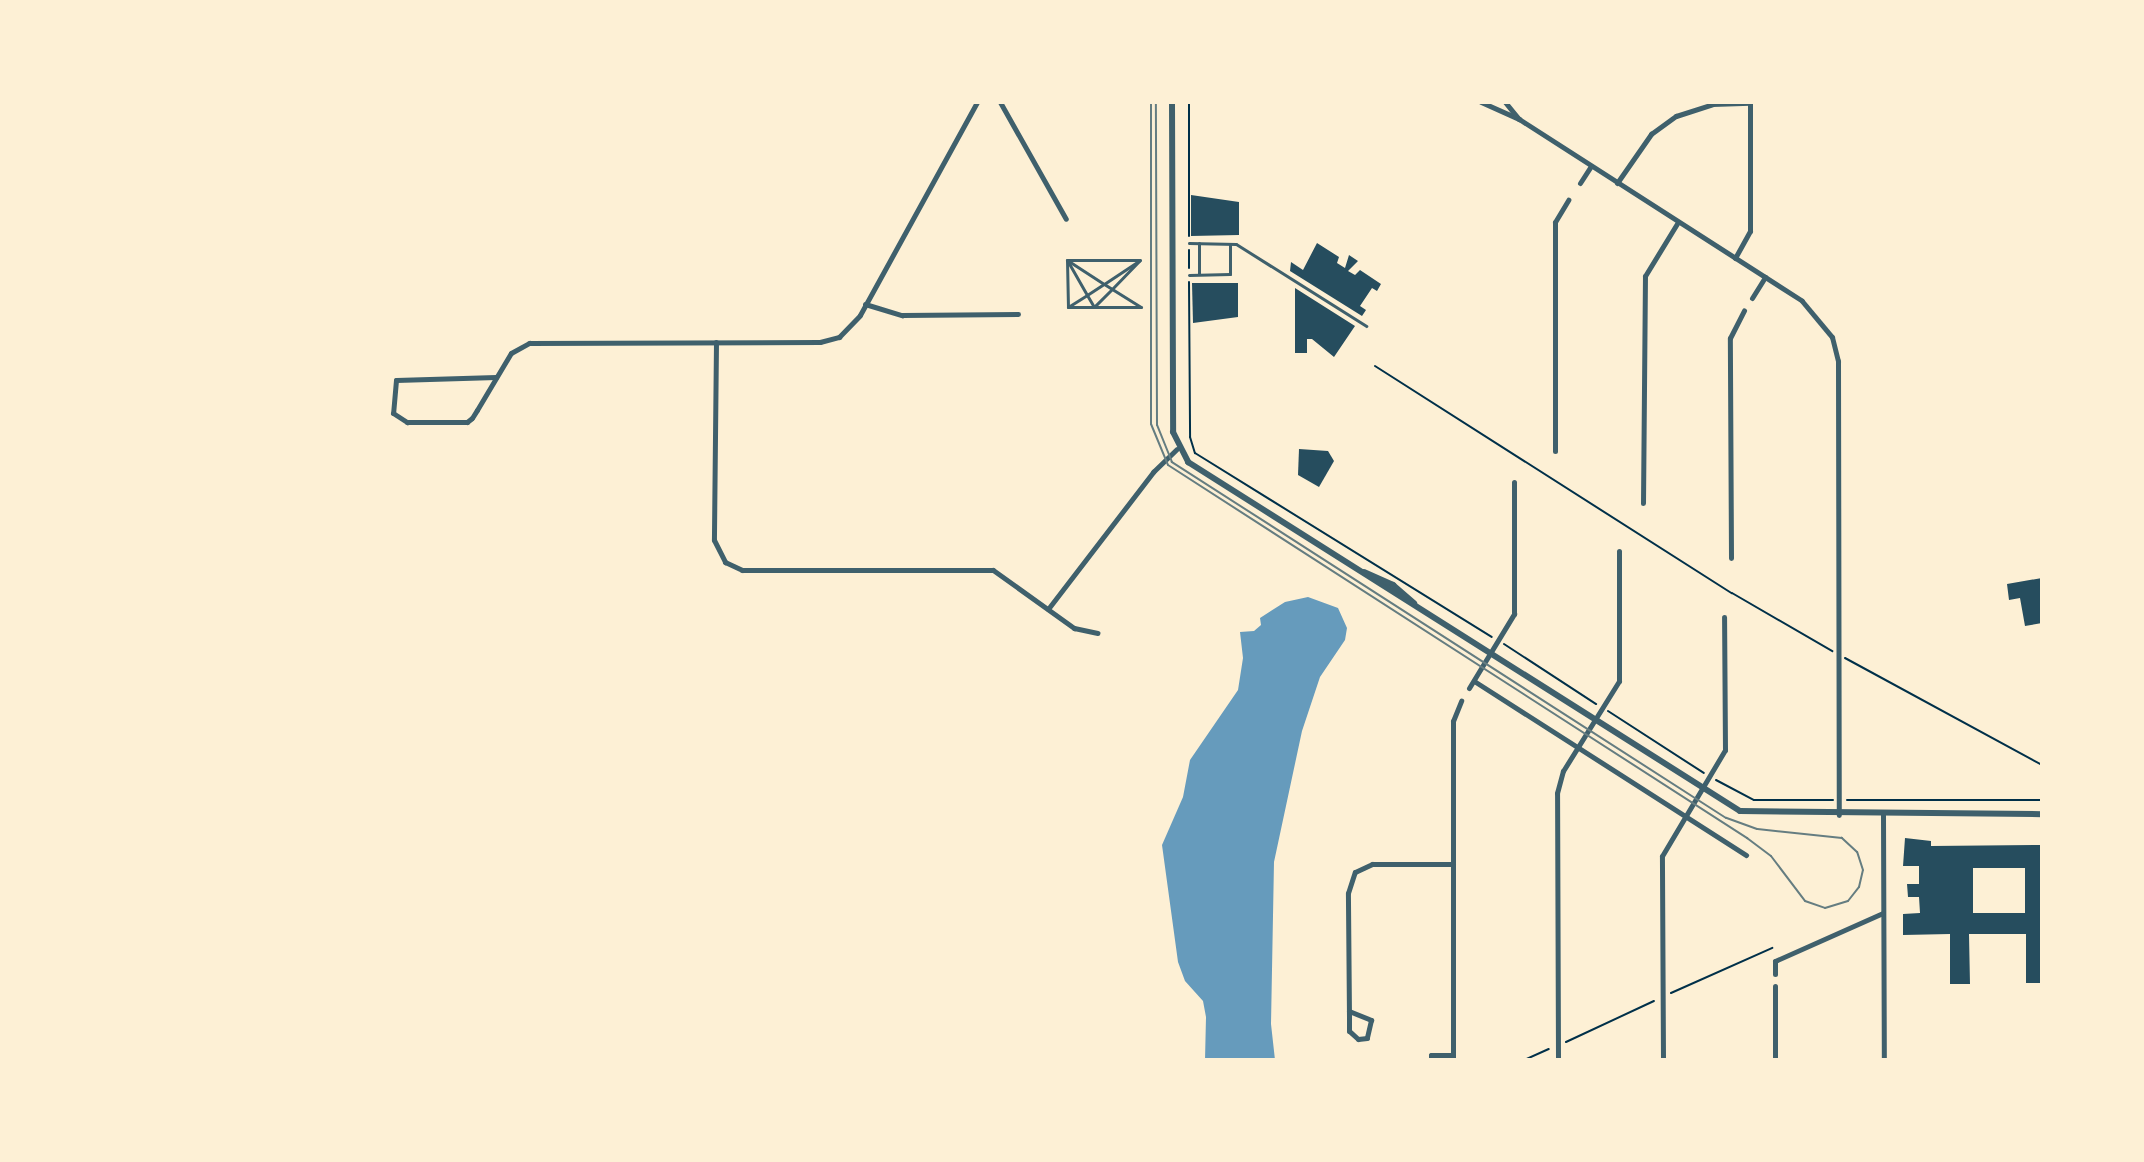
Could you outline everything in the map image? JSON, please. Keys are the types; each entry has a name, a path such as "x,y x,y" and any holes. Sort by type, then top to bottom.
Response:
{"street":[{"path":"496,377 396,380 393,413 407,422 467,422 496,377 511,353 529,343 827,342 851,328 977,102"},
{"path":"1000,102 1066,219"},
{"path":"1172,102 1177,449 1188,462 1700,788 1747,813 2042,814"},
{"path":"1481,102 1519,119 1811,307 1836,349 1839,815"},
{"path":"1505,102 1519,119"},
{"path":"1617,183 1641,145 1676,116 1712,104 1750,102 1750,231 1735,258"},
{"path":"1580,183 1591,166"},
{"path":"1555,451 1555,222 1568,200"},
{"path":"1643,503 1645,276 1678,222"},
{"path":"1189,243 1230,244 1366,326"},
{"path":"1199,243 1199,274"},
{"path":"1189,275 1230,274 1233,250 1230,244"},
{"path":"1067,260 1140,260"},
{"path":"1067,260 1141,307 1068,307"},
{"path":"1067,260 1094,307"},
{"path":"1067,260 1068,307"},
{"path":"1068,307 1140,260"},
{"path":"1094,307 1140,260"},
{"path":"1752,298 1765,277"},
{"path":"865,304 902,315 1018,314"},
{"path":"1731,558 1730,338 1744,310"},
{"path":"716,342 714,540 725,562 742,570 993,570 1074,628 1097,633"},
{"path":"1048,609 1153,472 1177,449"},
{"path":"1469,688 1515,611 1514,482"},
{"path":"1558,1060 1557,792 1620,674 1619,551"},
{"path":"1663,1060 1662,856 1683,815 1726,748 1724,617"},
{"path":"1474,681 1746,855"},
{"path":"1431,1060 1431,1055 1453,1057 1453,721 1461,701"},
{"path":"1883,815 1884,1060"},
{"path":"1349,1011 1371,1020 1370,1035 1358,1039 1351,1034 1349,1011 1349,887 1355,872 1372,864 1453,864"},
{"path":"1775,974 1775,961 1883,913"},
{"path":"1775,986 1775,1060"}],"path":[{"path":"1375,366 1732,593 2042,765"},
{"path":"1195,453 1708,775 1754,800 2042,800"},
{"path":"1524,1060 1772,948"}],"water":[{"path":"1308,597 1338,608 1347,628 1345,640 1320,677 1302,731 1274,862 1271,1024 1275,1060 1205,1060 1206,1017 1203,1001 1185,981 1178,962 1162,845 1183,797 1190,760 1238,690 1243,658 1240,632 1254,631 1261,625 1260,618 1285,602"}],"building":[{"path":"1191,195 1239,202 1239,235 1191,236"},
{"path":"1317,243 1339,257 1337,263 1345,268 1349,255 1358,261 1348,271 1355,275 1360,270 1381,284 1377,291 1372,288 1360,306 1366,310 1362,316 1290,271 1291,262 1303,270"},
{"path":"1192,283 1238,283 1238,317 1193,323"},
{"path":"1295,288 1355,326 1334,357 1312,339 1307,339 1307,353 1295,353"},
{"path":"1299,449 1328,451 1334,461 1319,487 1298,475"},
{"path":"2042,578 2042,623 2025,626 2020,598 2009,600 2007,584"},
{"path":"1905,838 1931,841 1931,846 2042,845 2042,983 2026,983 2026,934 1969,934 1970,984 1950,984 1950,934 1903,935 1903,914 1920,913 1919,897 1908,897 1907,884 1919,884 1919,866 1903,866","holes":["1973,868 2025,868 2025,913 1973,913"]}],"tram line":[{"path":"1151,102 1151,424 1168,465 1747,838 1771,856 1805,901 1825,908 1848,901 1859,887 1863,870 1857,852 1842,838 1757,829 1726,818 1172,462 1157,425 1156,102"}]}
